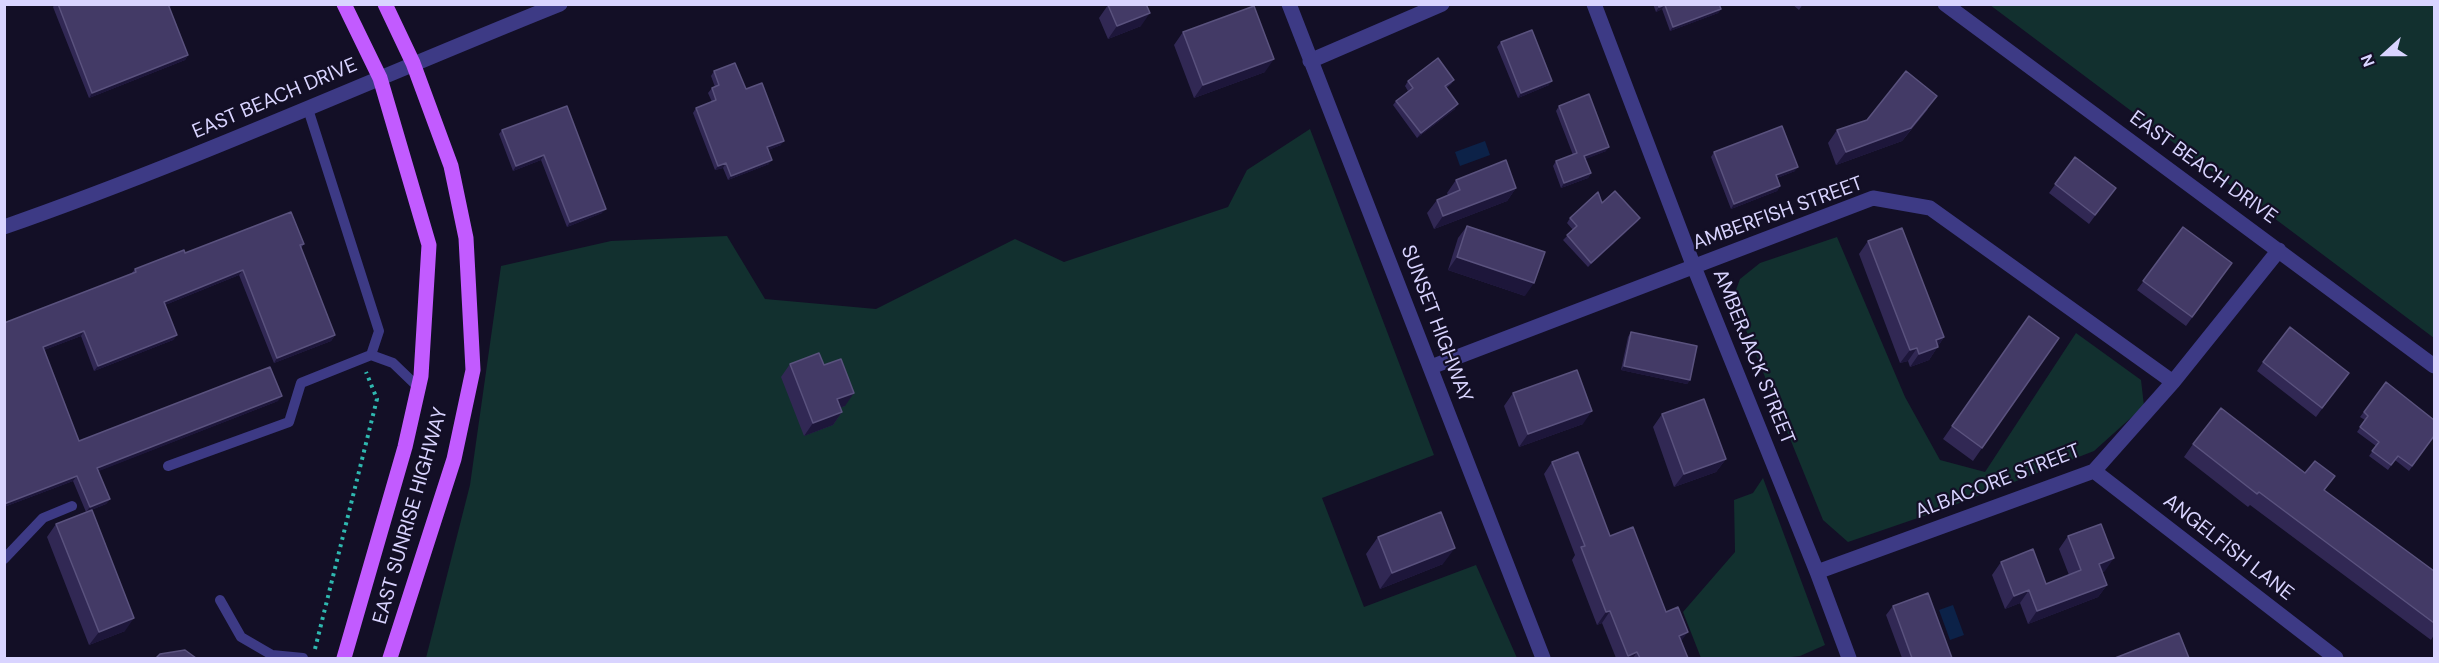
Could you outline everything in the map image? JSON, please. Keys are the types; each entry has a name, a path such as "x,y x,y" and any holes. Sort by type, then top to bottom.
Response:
{"main road":[{"name":"EAST SUNRISE HIGHWAY","path":"344,4 380,78 429,245 421,376 405,447 344,658"},
{"name":"EAST SUNRISE HIGHWAY","path":"385,4 413,63 451,166 466,238 473,370 454,459 390,658"}],"street":[{"name":"EAST BEACH DRIVE","path":"4,227 196,156 413,63 560,4"},
{"name":"SUNSET HIGHWAY","path":"1289,4 1543,658"},
{"path":"1310,61 1442,4"},
{"name":"AMBERJACK STREET","path":"1594,4 1694,267 1817,572 1849,658"},
{"name":"EAST BEACH DRIVE","path":"1945,4 2434,366"},
{"name":"AMBERFISH STREET","path":"1431,367 1873,198 1930,208 2173,382"},
{"name":"ALBACORE STREET","path":"1817,572 2094,471 2173,382 2279,250"},
{"name":"ANGELFISH LANE","path":"2094,471 2336,658"}],"lane":[{"path":"308,108 378,331 366,357"},
{"path":"168,466 289,422 301,383 366,357 393,363 418,388"},
{"path":"4,559 43,518 72,506"},
{"path":"220,600 241,637 272,655 303,658"}],"path":[{"path":"312,658 376,399 366,357"}],"green space":[{"path":"1990,5 2434,5 2434,338"},
{"path":"1310,129 1434,455 1322,498 1364,607 1476,565 1517,658 426,658 470,485 501,266 611,241 727,236 765,299 876,309 1015,239 1064,262 1228,207 1247,170"},
{"path":"1837,237 1905,397 1940,460 1985,472 2076,333 2141,380 2144,406 2094,451 1944,509 1848,542 1823,520 1733,298 1740,279 1760,263"},
{"path":"1763,478 1825,645 1800,656 1782,658 1701,658 1683,612 1735,552 1734,500 1753,493"}],"water":[{"path":"1485,141 1490,155 1460,166 1455,152"},
{"path":"1953,605 1964,635 1950,640 1939,610"}],"building":[{"path":"58,4 168,4 188,55 92,93"},
{"path":"1146,4 1150,13 1117,26 1108,5"},
{"path":"1658,4 1719,4 1721,9 1673,27 1665,5 1659,7"},
{"path":"1254,6 1274,59 1203,85 1183,32"},
{"path":"1532,30 1552,81 1521,93 1501,42"},
{"path":"1438,58 1454,80 1445,86 1458,104 1421,133 1396,101 1413,88 1408,81"},
{"path":"735,63 746,89 762,83 784,141 767,147 772,160 731,176 726,163 718,166 696,108 716,100 712,88 719,85 714,71"},
{"path":"1906,71 1937,96 1911,128 1846,152 1837,130 1867,120"},
{"path":"1589,94 1609,147 1584,156 1591,173 1564,183 1556,161 1577,153 1559,106"},
{"path":"567,106 606,209 570,222 544,155 516,166 502,130"},
{"path":"1782,126 1798,167 1776,175 1780,186 1734,204 1714,152"},
{"path":"2075,157 2116,188 2095,215 2055,184"},
{"path":"1506,160 1516,188 1443,216 1437,200 1460,190 1456,180"},
{"path":"1615,191 1640,218 1591,263 1567,235 1577,226 1570,218 1598,192 1602,203"},
{"path":"291,212 304,244 300,245 335,335 277,358 243,270 164,302 177,335 98,366 84,331 43,347 79,441 270,367 282,396 97,468 110,499 90,507 77,476 4,504 4,323 136,272 135,269 184,250 185,253"},
{"path":"1467,226 1545,252 1534,283 1457,257"},
{"path":"2183,227 2232,263 2192,317 2143,281"},
{"path":"1902,228 1944,337 1936,340 1938,347 1919,354 1917,348 1910,350 1868,241"},
{"path":"2029,316 2059,338 1982,448 1952,426"},
{"path":"2290,327 2349,373 2322,408 2263,362"},
{"path":"1631,332 1697,346 1690,380 1624,366"},
{"path":"819,353 824,365 841,359 854,393 837,399 842,412 813,423 790,364"},
{"path":"1577,370 1592,411 1528,434 1513,393"},
{"path":"2386,382 2434,420 2434,436 2412,466 2398,456 2391,465 2372,451 2379,442 2360,427 2368,416 2364,412"},
{"path":"1704,399 1726,459 1684,474 1662,414"},
{"path":"2221,408 2305,473 2315,461 2335,476 2324,490 2434,571 2434,623 2259,492 2257,494 2193,444"},
{"path":"1578,452 1610,536 1633,527 1666,612 1678,607 1688,632 1679,636 1688,658 1640,658 1637,652 1628,656 1610,611 1606,612 1581,547 1585,546 1552,462"},
{"path":"92,510 134,618 99,632 56,524"},
{"path":"1441,512 1455,548 1392,573 1378,537"},
{"path":"2101,524 2114,558 2099,564 2107,585 2037,611 2029,590 2014,596 2001,562 2033,549 2046,584 2081,570 2068,536"},
{"path":"1928,593 1952,658 1912,658 1893,606"},
{"path":"2179,633 2189,658 2115,658"},
{"path":"185,650 196,658 156,658 160,654"}]}
